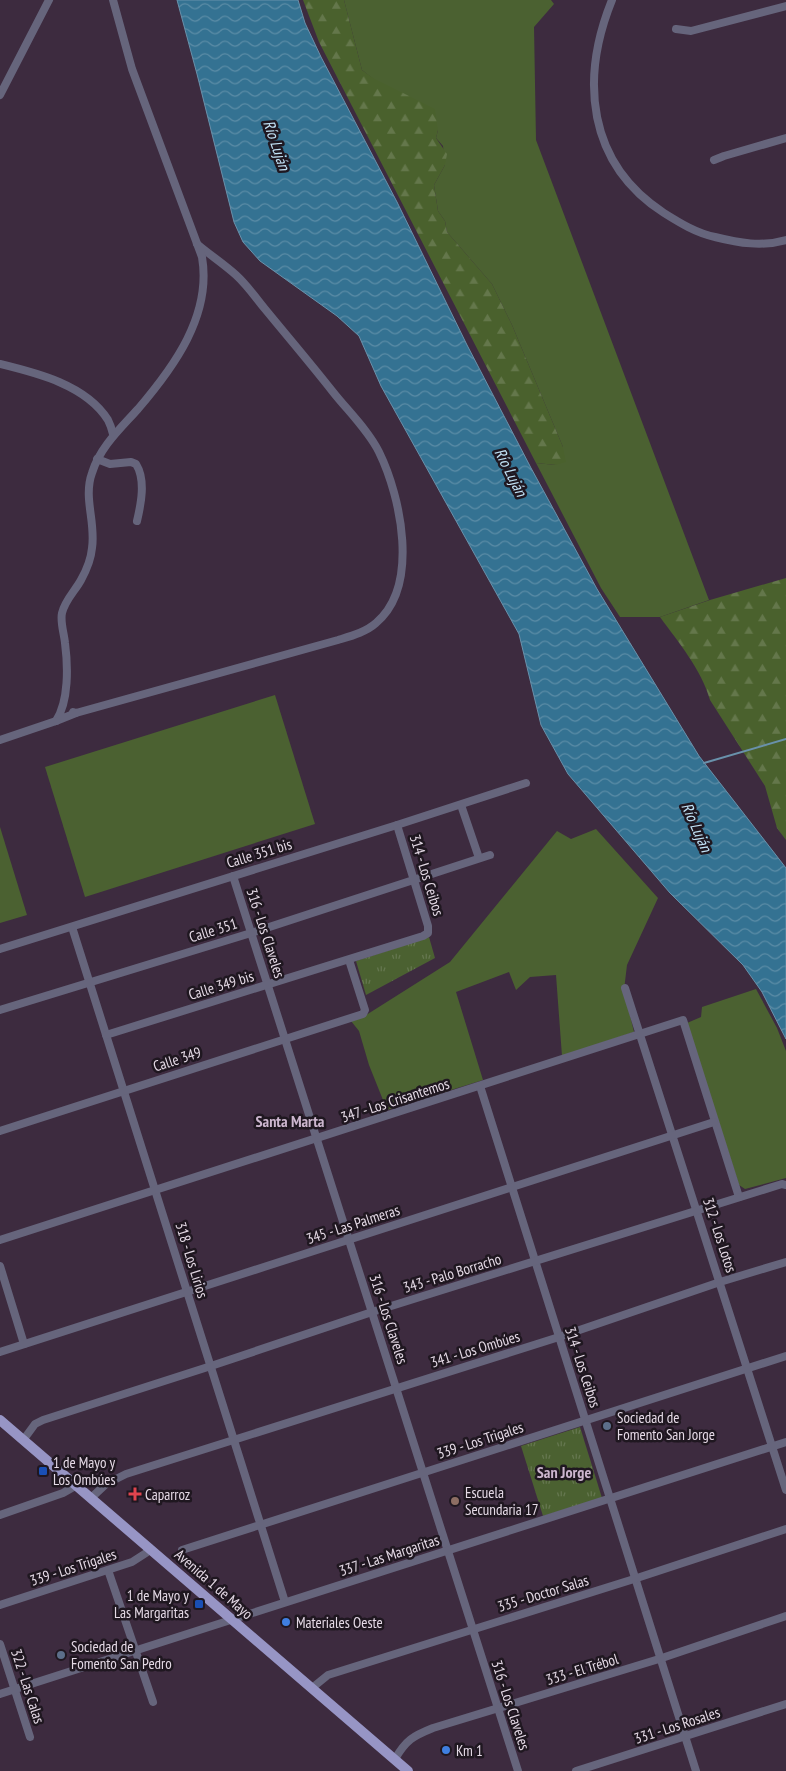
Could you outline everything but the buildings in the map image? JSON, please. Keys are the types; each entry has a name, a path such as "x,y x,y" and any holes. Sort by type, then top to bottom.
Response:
{"main road":[{"name":"Avenida 1 de Mayo","path":"0,1420 408,1771"}],"street":[{"path":"0,95 50,0"},
{"path":"56,720 61,713 67,658 62,611 72,592 81,581 87,568 92,548 93,528 88,484 97,459 114,434 138,409 181,352 200,306 203,288 204,270 197,244 132,69 113,0"},
{"path":"612,0 602,23 596,49 594,96 604,140 622,174 632,186 658,209 696,232 731,242 749,244 764,245 786,240"},
{"path":"676,29 691,31 786,6"},
{"path":"714,160 786,138"},
{"path":"0,740 76,713 338,640 376,624 396,595 401,577 403,558 400,524 394,493 378,451 299,349 237,276 197,244"},
{"path":"0,364 57,381 85,397 108,420 114,434"},
{"path":"97,459 110,464 131,462 136,464 139,469 141,485 141,505 137,521"},
{"path":"62,706 76,713"},
{"name":"Calle 351 bis","path":"0,950 397,826 526,783"},
{"path":"461,805 480,858"},
{"name":"314 - Los Ceibos","path":"397,826 428,926 428,933"},
{"name":"Calle 351","path":"0,1010 251,933 490,855"},
{"name":"316 - Los Claveles","path":"233,876 518,1771"},
{"name":"318 - Los Lirios","path":"72,927 285,1602"},
{"name":"Calle 349 bis","path":"106,1035 349,960 428,933"},
{"name":"Calle 349","path":"0,1131 363,1014 365,1010 349,960"},
{"name":"312 - Los Lotos","path":"625,988 786,1490"},
{"name":"347 - Los Crisantemos","path":"0,1240 683,1020 714,1122"},
{"name":"314 - Los Ceibos","path":"480,1086 586,1420 659,1659 696,1771"},
{"path":"714,1122 740,1197"},
{"name":"345 - Las Palmeras","path":"0,1352 714,1122"},
{"name":"343 - Palo Borracho","path":"24,1439 34,1424 43,1420 372,1312 697,1209 784,1184"},
{"name":"341 - Los Ombúes","path":"91,1498 106,1484 119,1476 559,1337 720,1282 786,1262"},
{"path":"0,1266 24,1344"},
{"name":"339 - Los Trigales","path":"182,1550 261,1523 786,1356"},
{"name":"337 - Las Margaritas","path":"0,1694 786,1442"},
{"path":"0,1515 63,1493 77,1485"},
{"name":"335 - Doctor Salas","path":"312,1688 328,1675 786,1529"},
{"name":"339 - Los Trigales","path":"0,1605 132,1562 146,1552 149,1547"},
{"path":"108,1570 153,1702"},
{"name":"333 - El Trébol","path":"395,1759 405,1743 420,1733 659,1659 786,1616"},
{"name":"322 - Las Calas","path":"0,1644 30,1737"},
{"name":"331 - Los Rosales","path":"576,1771 786,1704"}],"green space":[{"path":"303,0 344,0 362,70 373,78 435,109 438,130 436,138 447,154 445,165 434,185 438,211 445,221 447,232 492,284 512,325 563,447 566,462 556,465 536,463 319,42"},
{"path":"344,0 551,0 554,4 534,27 536,140 709,600 660,617 620,617 601,588 536,463 556,465 563,447 512,325 492,284 447,232 445,221 438,211 434,185 445,165 443,146 436,138 438,130 362,70"},
{"path":"786,578 786,840 777,828 765,786 710,700 695,667 660,617"},
{"path":"275,695 315,824 85,897 45,767"},
{"path":"0,827 27,915 0,923"},
{"path":"596,829 658,898 627,965 624,990 634,1032 562,1056 556,975 530,977 516,990 509,972 456,992 483,1080 387,1110 369,1065 359,1031 351,1021 363,1017 450,962 557,831 571,839"},
{"path":"429,937 435,958 366,995 356,961"},
{"path":"756,989 777,1028 786,1051 786,1178 745,1189 739,1185 687,1023 701,1017 702,1007"},
{"name":"San Jorge","path":"580,1427 602,1498 543,1516 521,1446"}],"water":[{"name":"Río Luján","path":"177,0 298,0 305,23 321,57 397,202 467,345 597,589 699,756 786,868 786,1039 762,992 743,965 670,893 568,774 541,725 519,634 381,386 359,336 337,316 260,261 243,242 234,222"}],"waterway":[{"path":"704,763 786,739"}],"place":[{"name":"Sociedad de Fomento San Jorge","path":"607,1426"},
{"name":"1 de Mayo y Los Ombúes","path":"43,1471"},
{"name":"Caparroz","path":"135,1494"},
{"name":"Escuela Secundaria 17","path":"455,1501"},
{"name":"1 de Mayo y Las Margaritas","path":"199,1604"},
{"name":"Materiales Oeste","path":"286,1622"},
{"name":"Sociedad de Fomento San Pedro","path":"61,1655"},
{"name":"Km 1","path":"446,1750"}],"district":[{"name":"Santa Marta","path":"290,1121"},
{"name":"San Jorge","path":"564,1472"}]}
